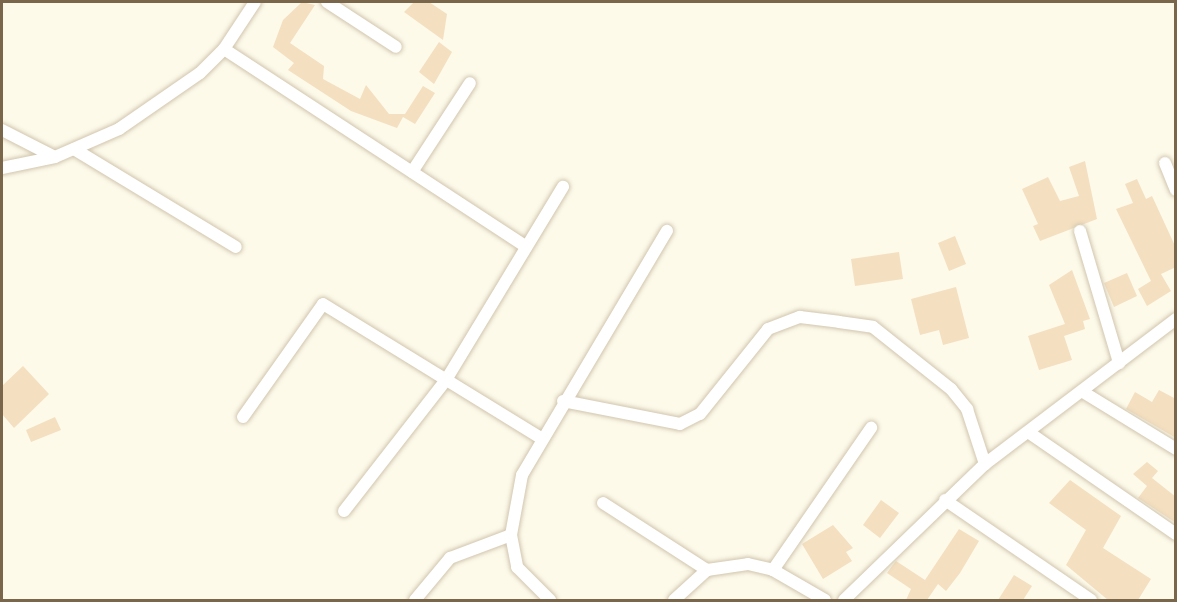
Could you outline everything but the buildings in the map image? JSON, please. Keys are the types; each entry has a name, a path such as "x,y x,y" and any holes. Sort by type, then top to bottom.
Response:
{"street":[{"path":"2,168 55,157 119,129 200,73 224,50 255,2"},
{"path":"327,2 396,46"},
{"path":"224,50 525,246"},
{"path":"412,172 470,83"},
{"path":"2,130 55,157"},
{"path":"74,149 236,247"},
{"path":"1165,163 1176,190"},
{"path":"344,511 446,380 525,246 563,187"},
{"path":"550,600 518,567 511,535 517,521 517,488 541,438 667,231"},
{"path":"1080,231 1119,363"},
{"path":"243,417 323,304 541,438"},
{"path":"563,401 680,424 700,414 768,329 800,317 873,327 951,389 968,409 985,464"},
{"path":"844,600 945,500 985,464 1030,434 1174,322"},
{"path":"1083,392 1176,449"},
{"path":"773,570 871,428"},
{"path":"1030,434 1176,534"},
{"path":"945,500 1092,600"},
{"path":"603,503 707,570"},
{"path":"415,600 450,558 511,535"},
{"path":"674,600 707,570 748,564 773,570 825,600"}]}
